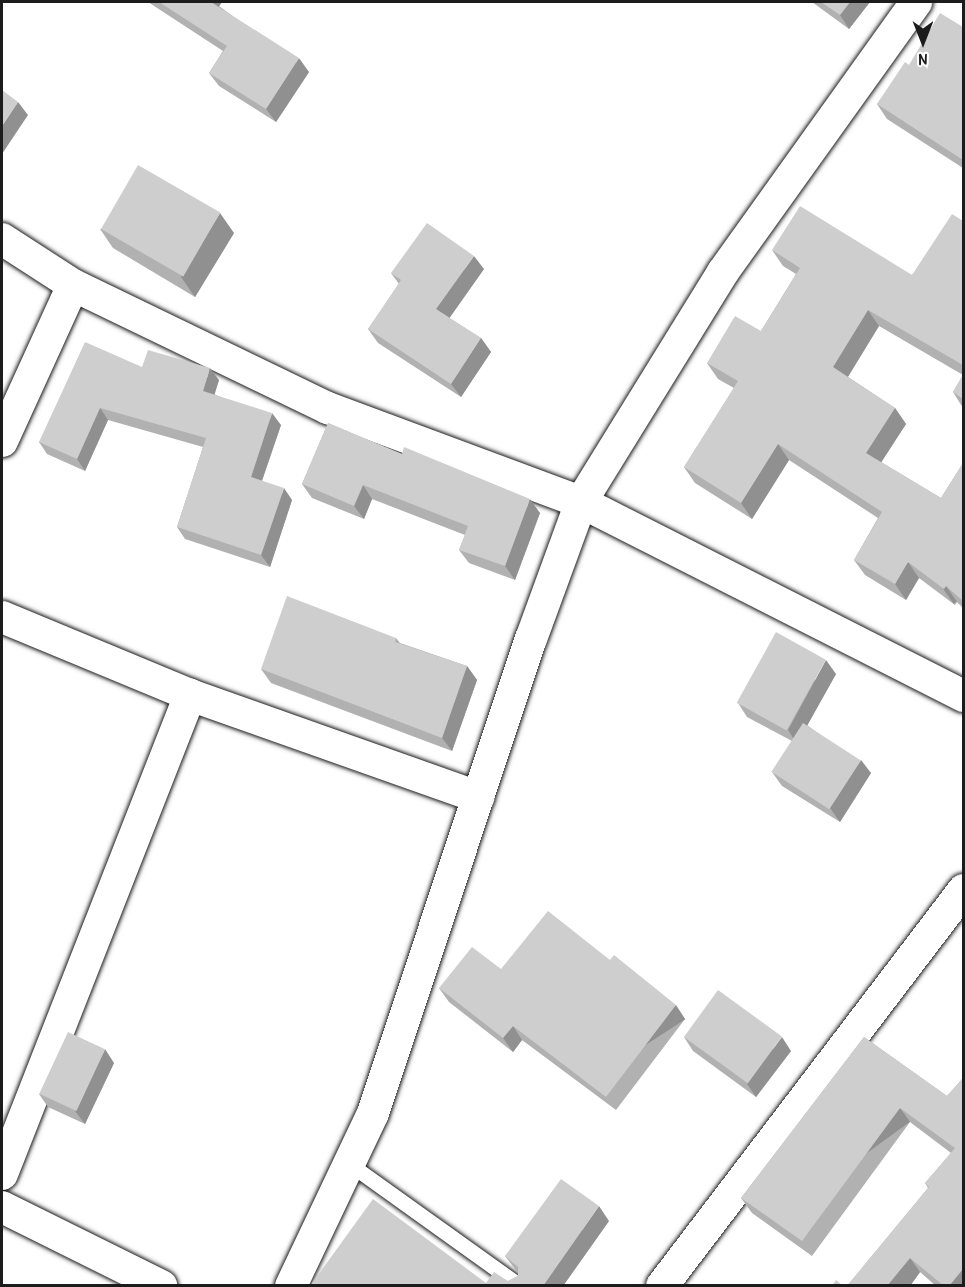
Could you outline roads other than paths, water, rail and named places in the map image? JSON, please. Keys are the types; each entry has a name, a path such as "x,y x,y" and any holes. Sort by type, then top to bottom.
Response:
{"street":[{"path":"291,1286 351,1165 373,1113 478,797 581,502 723,272 916,2"},
{"path":"2,239 74,285 327,408 581,502 963,696"},
{"path":"2,441 74,285"},
{"path":"2,617 190,694 478,797"},
{"path":"2,1174 190,694"},
{"path":"663,1286 963,890"},
{"path":"2,1207 161,1286"}],"lane":[{"path":"351,1165 520,1286"}]}
